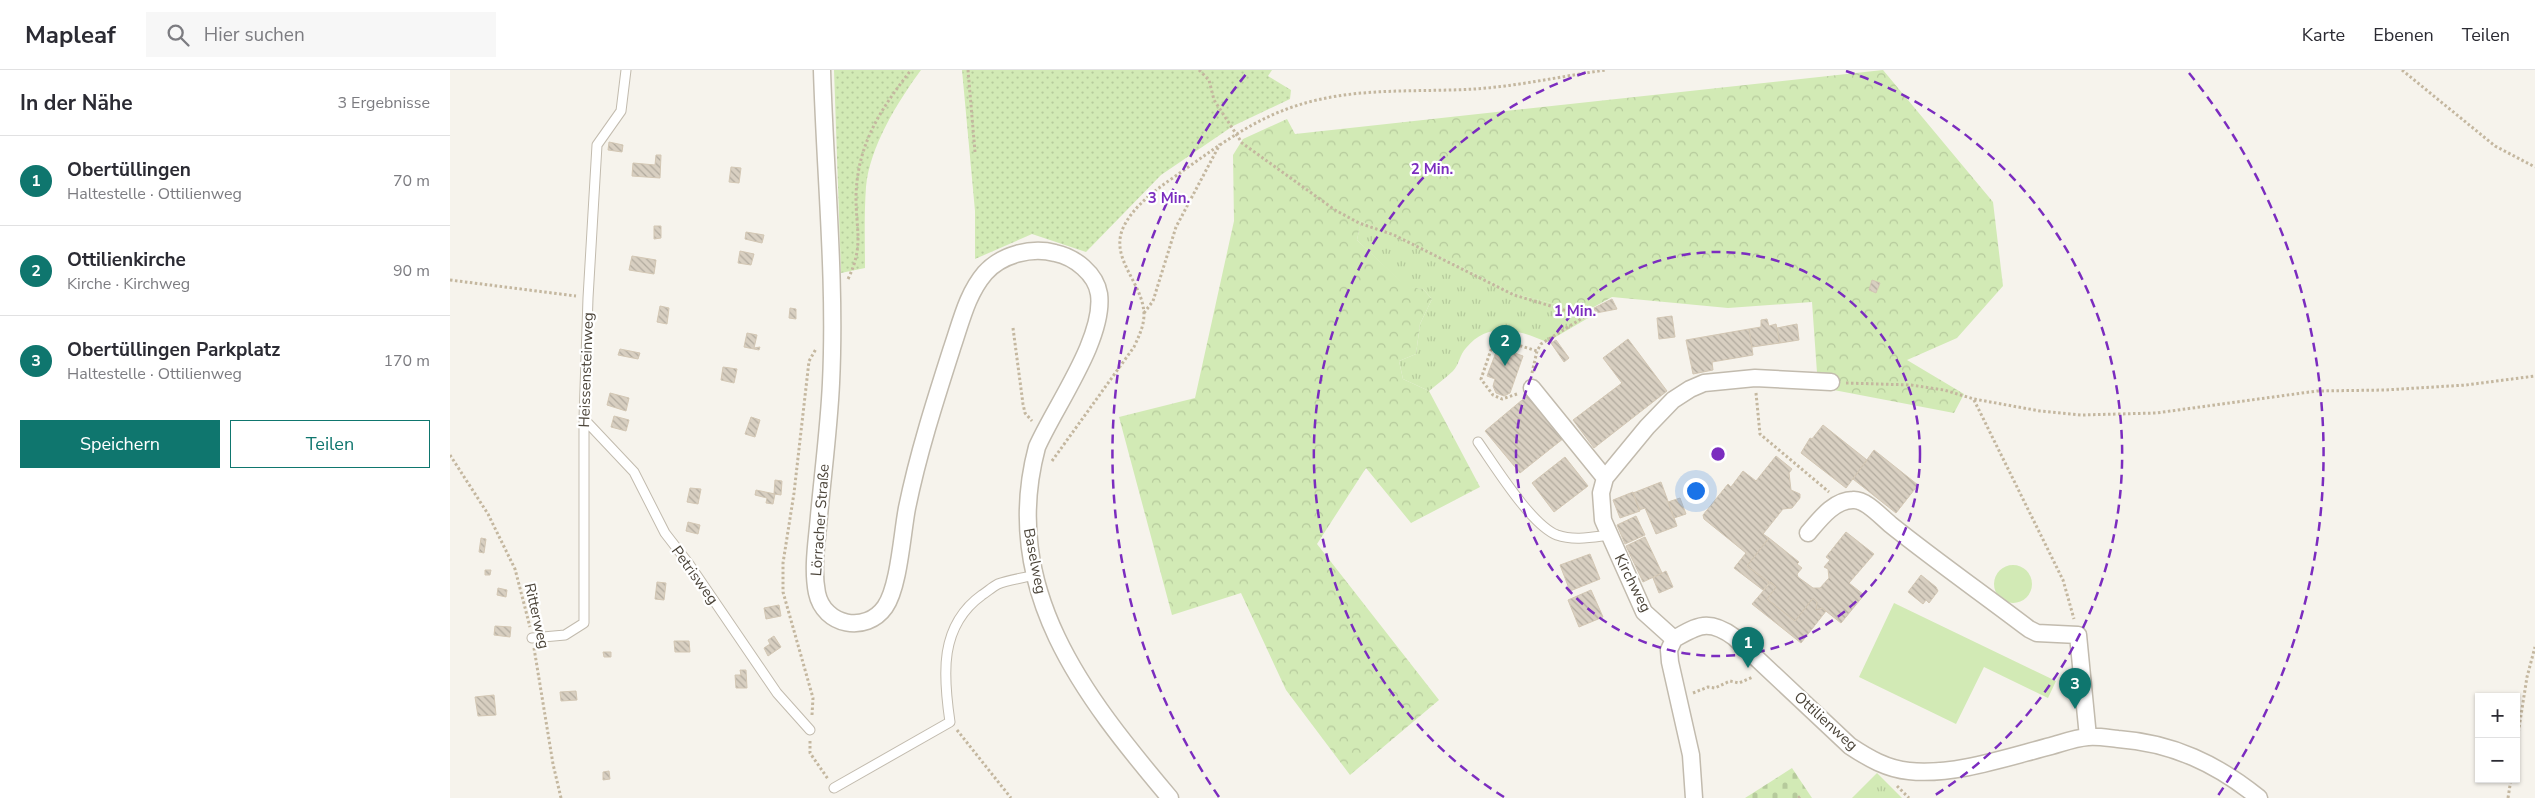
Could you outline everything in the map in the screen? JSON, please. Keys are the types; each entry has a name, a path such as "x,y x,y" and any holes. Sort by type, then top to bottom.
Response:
{"street":[{"name":"Lörracher Straße","path":"822,70 832,325 831,384 815,559 817,592 823,609 830,616 854,624 869,621 882,611 891,598 922,444 971,292 987,270 1005,258 1022,252 1043,250 1064,254 1078,262 1088,273"},
{"name":"Baselweg","path":"1088,273 1099,292 1099,312 1091,341 1045,429 1033,464 1027,520 1035,575 1052,632 1078,678 1107,722 1170,798"},
{"path":"1532,388 1605,478 1646,427 1678,396 1704,383 1755,378 1831,382"},
{"name":"Kirchweg","path":"1605,478 1601,493 1603,520 1644,612 1674,639"},
{"path":"1808,532 1823,515 1841,502 1855,499 1866,504 1910,540 2029,629 2037,632 2078,635 2088,737"},
{"name":"Ottilienweg","path":"1674,639 1692,629 1705,625 1720,627 1850,746 1880,763 1909,771 1952,769 2088,737 2128,740 2167,746 2204,760 2237,780 2259,798"},
{"path":"1674,639 1669,650 1670,662 1691,756 1694,798"}],"lane":[{"name":"Heissensteinweg","path":"532,638 565,635 584,623 584,419 588,298 597,145 620,111 626,70"},
{"name":"Petrisweg","path":"584,419 634,472 665,533 689,564 777,693 810,730"},
{"path":"1478,442 1528,511 1544,527 1556,535 1575,538 1610,535"},
{"path":"834,788 950,722 945,670 949,642 960,614 971,603 996,585 1035,575"}],"path":[{"path":"831,287 844,285 857,259 860,244 856,197 858,169 864,146 873,124 911,70"},
{"path":"968,70 975,152"},
{"path":"1199,70 1209,80 1214,100 1242,143 1335,210 1359,223 1394,235 1514,295 1584,316 1542,344 1537,351 1531,376 1532,388"},
{"path":"1140,205 1157,189 1249,125 1317,100 1369,94 1476,89 1606,70"},
{"path":"2402,70 2495,146 2535,167"},
{"path":"1144,314 1153,301 1176,227 1220,144"},
{"path":"450,280 588,298"},
{"path":"832,325 808,361 794,493 783,562 783,592 813,698 810,753 834,788"},
{"path":"1013,328 1025,413 1031,420 1045,429"},
{"path":"1516,394 1502,399 1493,395 1481,379 1495,338 1537,351"},
{"path":"1831,382 1911,385 1944,390 1974,400 2040,411 2082,415 2156,413 2317,391 2385,390 2466,385 2535,376"},
{"path":"1755,378 1760,434 1841,502"},
{"path":"1974,400 2063,580 2078,635"},
{"name":"Ritterweg","path":"450,455 488,514 515,570 532,638 553,764 561,798"},
{"path":"2517,738 2527,677 2535,647"},
{"path":"1696,692 1708,687 1715,688 1730,681 1739,683 1769,670"},
{"path":"950,722 1011,798"},
{"path":"2508,798 2510,783"},
{"path":"1798,798 1802,794"}],"green space":[{"path":"834,70 921,70 894,110 879,141 868,172 865,218 865,268 841,273"},
{"path":"962,70 1272,70 1268,76 1291,90 1290,99 1233,126 1161,175 1086,252 1032,234 975,259 975,211"},
{"path":"1883,70 1993,202 2003,286 1957,338 1907,360 1964,394 1954,413 1818,387 1812,302 1728,308 1612,297 1592,308 1595,314 1515,294 1454,263 1361,221 1357,240 1406,286 1423,289 1432,299 1420,324 1416,354 1399,361 1403,379 1429,391 1480,487 1411,523 1366,468 1317,544 1439,700 1350,775 1286,690 1241,593 1172,615 1119,417 1195,398 1234,221 1233,155 1243,139 1287,119 1295,134"},
{"path":"1361,221 1454,263 1515,294 1595,314 1547,342 1515,331 1494,331 1484,334 1475,339 1466,348 1453,371 1429,391 1403,379 1399,361 1416,354 1420,324 1432,299 1423,289 1406,287 1357,240"},
{"path":"2013,565 2026,571 2032,584 2026,597 2013,603 2000,597 1994,584 2000,571"},
{"path":"1894,603 2056,681 2048,698 1984,667 1956,724 1859,677"},
{"path":"1792,768 1812,798 1745,798"},
{"path":"1877,773 1902,798 1852,798"}],"building":[{"path":"609,142 623,145 622,152 608,150"},
{"path":"656,155 661,155 660,178 632,176 633,163 655,165"},
{"path":"731,167 741,168 739,183 729,182"},
{"path":"654,226 661,226 661,238 654,239"},
{"path":"746,232 764,235 762,243 745,239"},
{"path":"740,251 754,254 751,265 738,263"},
{"path":"632,256 656,260 654,274 629,270"},
{"path":"1872,280 1880,283 1876,293 1869,290"},
{"path":"1612,299 1617,309 1596,313 1594,308"},
{"path":"660,306 669,308 667,324 657,322"},
{"path":"790,308 796,309 796,319 789,318"},
{"path":"1672,316 1675,337 1659,339 1657,318"},
{"path":"1767,319 1769,326 1776,324 1780,343 1752,347 1749,329 1761,327 1761,320"},
{"path":"1797,324 1799,340 1780,343 1777,328"},
{"path":"1749,329 1753,355 1712,362 1713,370 1693,374 1686,340"},
{"path":"747,333 757,335 754,348 760,347 759,350 744,347"},
{"path":"1628,339 1667,391 1594,448 1573,420 1622,383 1603,358"},
{"path":"1556,340 1569,358 1564,362 1551,343"},
{"path":"1498,347 1523,356 1510,393 1504,396 1496,393 1493,386 1495,379 1487,376"},
{"path":"620,349 640,353 638,359 618,355"},
{"path":"723,367 737,369 734,383 721,380"},
{"path":"610,393 629,398 626,411 607,405"},
{"path":"1528,395 1564,438 1520,473 1485,431"},
{"path":"614,416 629,420 626,431 611,427"},
{"path":"751,417 760,420 755,437 745,434"},
{"path":"1823,425 1867,460 1846,488 1801,453 1810,438 1812,439"},
{"path":"1874,450 1918,485 1896,513 1853,479"},
{"path":"1776,456 1792,469 1789,473 1791,490 1800,494 1800,498 1792,508 1783,509 1763,534 1769,538 1747,566 1769,583 1763,590 1734,568 1746,553 1704,519 1703,515 1728,484 1731,487 1743,471 1756,481"},
{"path":"1565,457 1588,486 1554,512 1532,483"},
{"path":"775,480 782,481 781,495 774,494"},
{"path":"1661,482 1677,526 1656,534 1645,508 1639,510 1633,493"},
{"path":"690,488 701,489 698,504 687,502"},
{"path":"756,490 775,494 773,504 766,503 767,498 755,495"},
{"path":"1633,492 1640,511 1620,518 1613,500"},
{"path":"1680,498 1686,514 1674,518 1668,502"},
{"path":"1636,516 1645,535 1625,544 1617,525"},
{"path":"688,522 700,525 698,534 686,531"},
{"path":"1846,532 1874,554 1849,583 1864,595 1841,623 1822,608 1816,610 1817,602 1813,598 1795,621 1767,599 1776,587 1747,566 1769,538 1799,562 1797,564 1802,568 1797,574 1798,577 1813,588 1820,588 1829,578 1828,569 1824,567 1830,560 1826,557"},
{"path":"1645,537 1662,573 1643,582 1626,546"},
{"path":"481,538 486,539 484,553 479,552"},
{"path":"1590,554 1600,579 1570,591 1560,565"},
{"path":"485,570 491,570 490,575 485,575"},
{"path":"1666,571 1673,587 1659,593 1653,578"},
{"path":"1921,575 1936,587 1938,591 1929,603 1926,600 1923,604 1908,592"},
{"path":"657,582 666,583 664,600 655,599"},
{"path":"1771,582 1776,587 1767,599 1795,621 1813,598 1817,602 1816,610 1822,608 1826,611 1801,643 1752,604"},
{"path":"498,588 507,590 506,597 497,595"},
{"path":"1591,590 1603,617 1579,627 1568,600"},
{"path":"779,605 781,616 766,619 764,608"},
{"path":"495,626 511,627 510,637 494,635"},
{"path":"774,636 781,647 768,656 764,648 770,644 768,640"},
{"path":"674,641 689,641 690,652 675,652"},
{"path":"603,652 611,652 611,657 604,657"},
{"path":"740,670 746,670 747,688 736,688 735,675 741,675"},
{"path":"576,691 577,700 561,701 560,692"},
{"path":"494,695 496,715 478,716 475,697"},
{"path":"609,771 610,779 603,780 603,772"}],"place":[{"name":"Ottilienkirche","path":"1505,366"},
{"name":"Obertüllingen","path":"1748,668"},
{"name":"Obertüllingen Parkplatz","path":"2075,709"}]}
